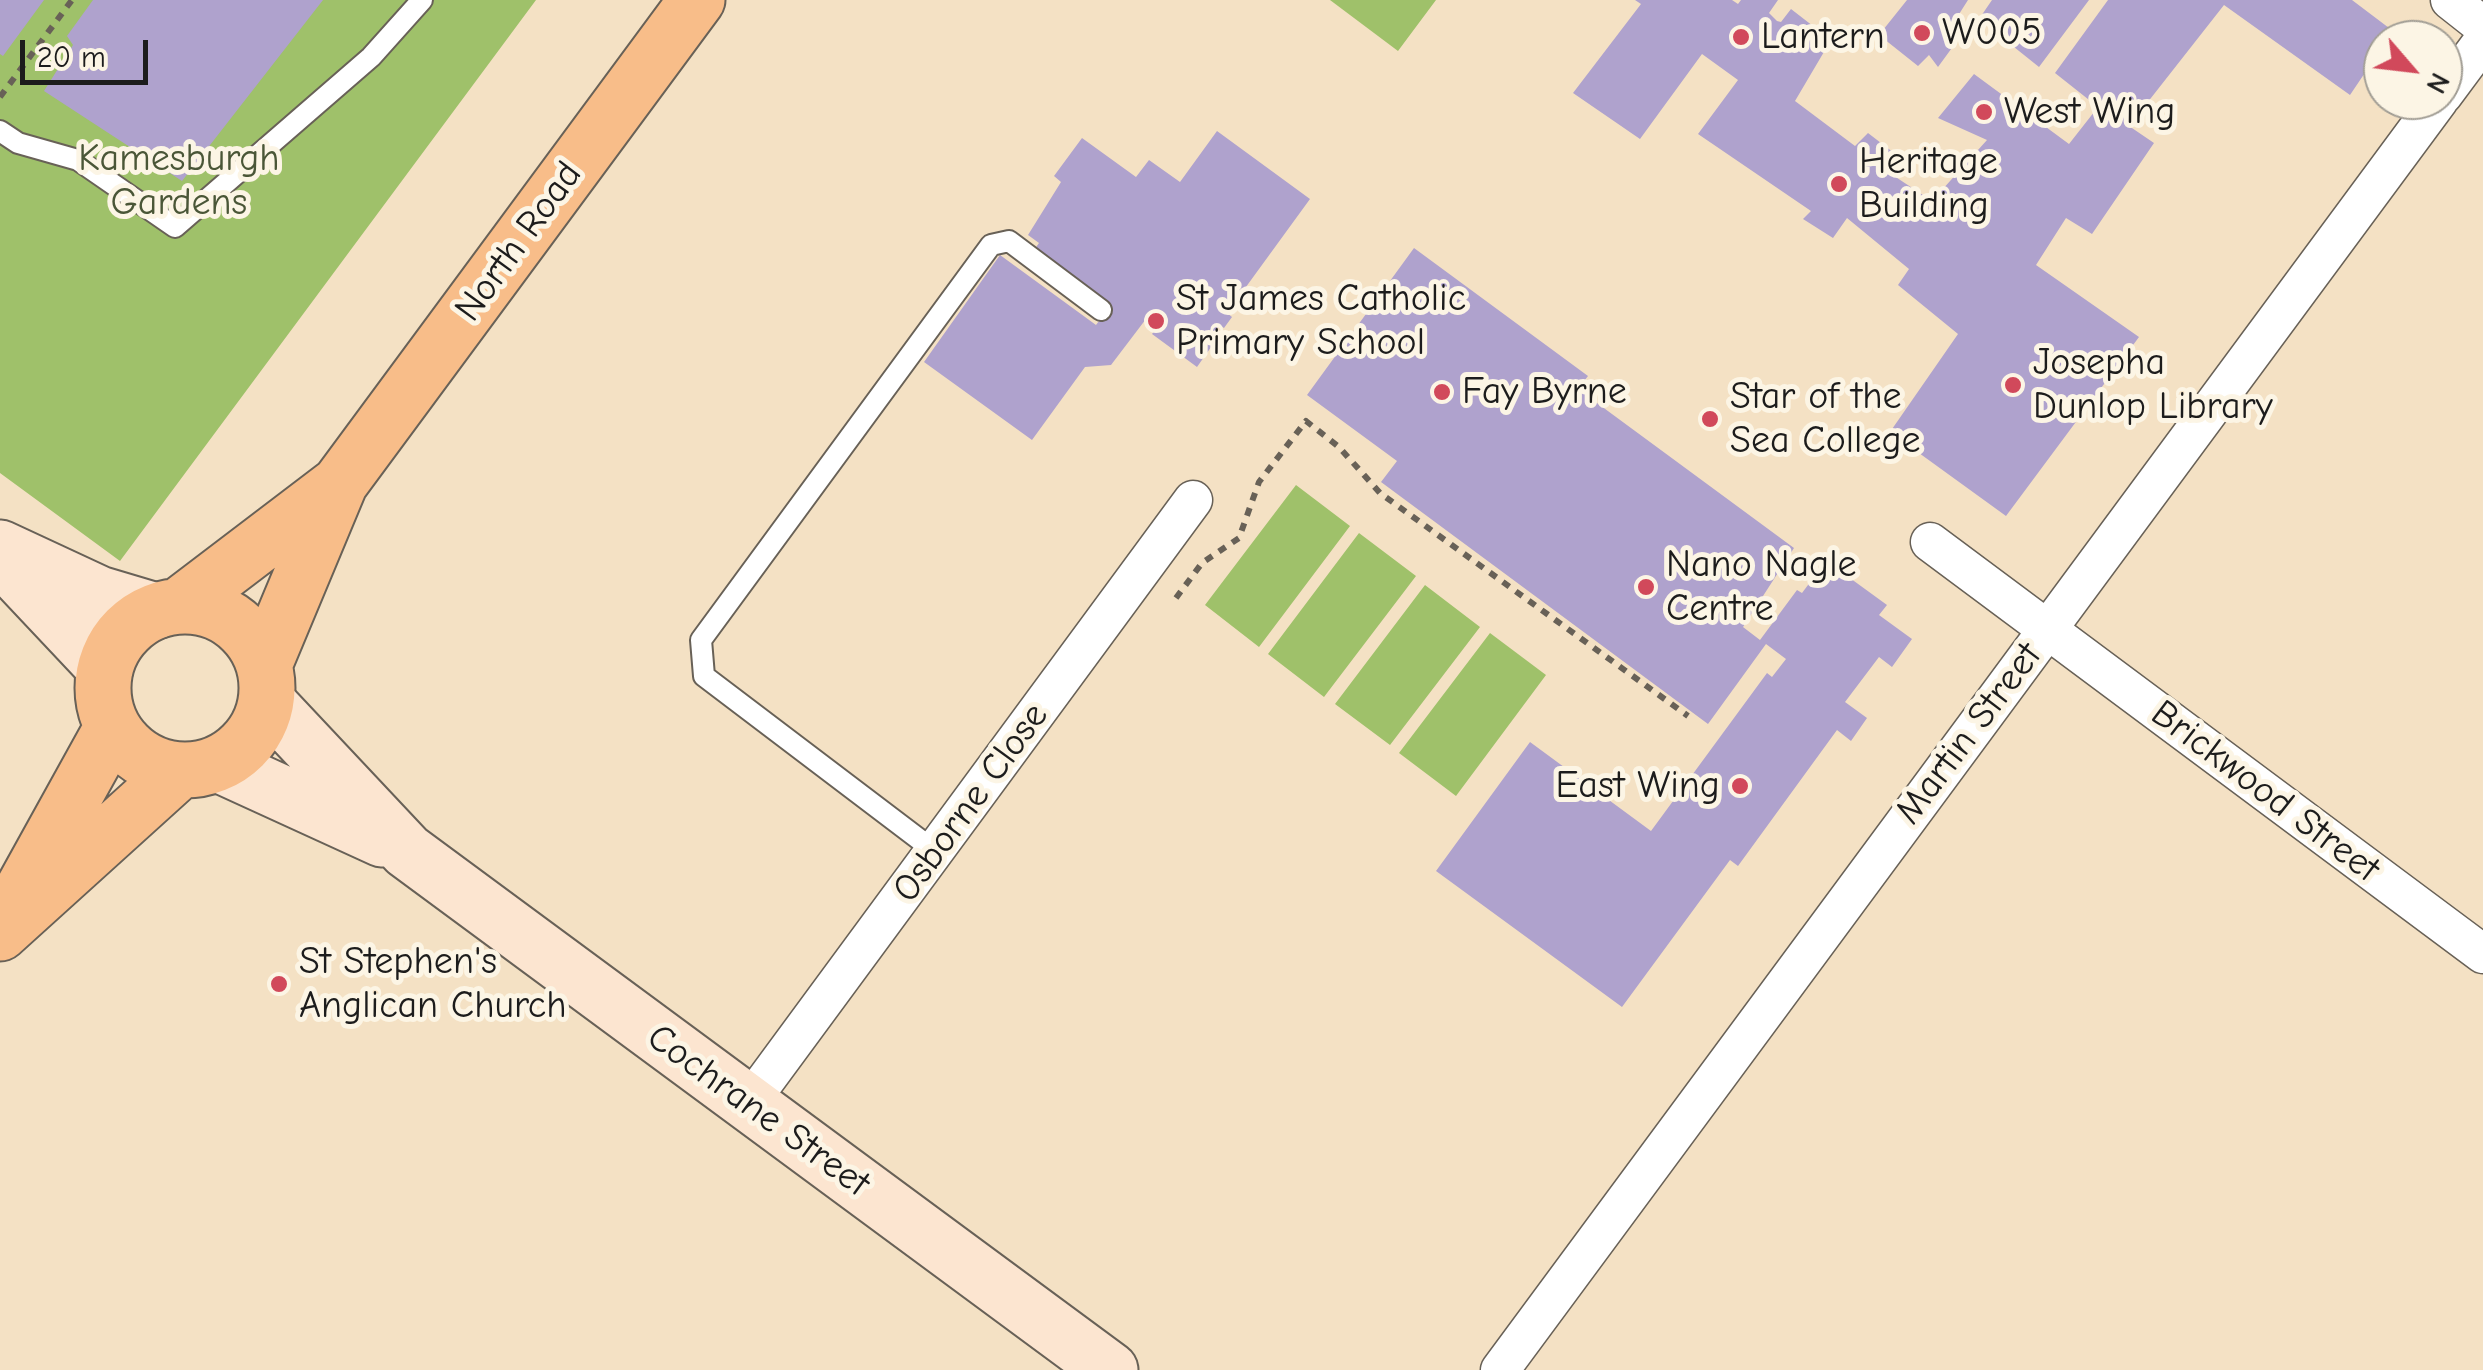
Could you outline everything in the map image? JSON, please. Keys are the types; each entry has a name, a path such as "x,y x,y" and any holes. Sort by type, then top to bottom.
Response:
{"main road":[{"name":"North Road","path":"266,684 340,483 697,0"},
{"name":"North Road","path":"168,608 340,483"},
{"path":"0,933 198,767 241,749 258,728 266,684 252,640 232,620 207,608 168,608 133,624 115,644 102,688 112,728 129,749 152,764 198,767"},
{"path":"0,933 112,728"}],"street":[{"path":"2450,0 2483,26"},
{"name":"Martin Street","path":"2463,68 2483,41"},
{"name":"Martin Street","path":"1500,1370 2425,120"},
{"name":"Osborne Close","path":"748,1104 1193,500"},
{"name":"Brickwood Street","path":"1930,542 2483,954"},
{"path":"0,548 99,594 168,608"},
{"path":"0,556 105,668"},
{"name":"Cochrane Street","path":"266,684 407,851 1110,1370"},
{"name":"Cochrane Street","path":"198,767 407,851"}],"lane":[{"path":"0,130 18,143 78,160 175,227 371,57 422,0"},
{"path":"936,852 704,676 700,640 991,244 1009,241 1101,310"}],"path":[{"path":"0,97 72,0"},
{"path":"1168,608 1202,562 1239,538 1259,482 1306,421 1340,447 1380,493 1688,716"}],"green space":[{"name":"Kamesburgh Gardens","path":"0,0 536,0 120,561 0,473"},
{"path":"1330,0 1436,0 1398,51"},
{"path":"1296,485 1350,526 1259,647 1205,605"},
{"path":"1359,533 1416,576 1324,697 1268,654"},
{"path":"1425,585 1480,627 1390,745 1335,704"},
{"path":"1490,633 1546,675 1456,796 1399,753"}],"building":[{"path":"0,0 44,0 3,56 0,54"},
{"path":"93,0 323,0 182,181 44,91 73,45 67,36"},
{"path":"1635,0 1732,0 1738,4 1741,0 1778,0 1769,13 1777,21 1781,22 1791,9 1831,40 1795,101 1855,146 1868,133 1894,153 1882,168 1932,201 1987,140 1938,118 1974,74 2069,144 2098,107 2055,73 2108,0 2352,0 2378,20 2363,20 2363,76 2350,95 2224,5 2129,126 2154,143 2092,234 2066,218 2036,265 2139,337 2006,516 1890,432 1958,334 1898,285 1909,269 1847,218 1833,238 1803,219 1811,211 1698,134 1738,80 1702,54 1640,139 1573,93 1641,4"},
{"name":"W005","path":"1907,0 1968,0 1954,22 1965,30 1938,67 1929,55 1918,66 1879,35"},
{"path":"1992,0 2089,0 2039,67 1979,19"},
{"path":"1217,131 1310,199 1227,313 1232,317 1224,328 1219,325 1216,329 1221,333 1197,367 1152,334 1160,323 1149,315 1111,365 1085,367 1032,440 924,362 1000,255 1096,325 1111,305 1034,250 1039,243 1028,235 1061,182 1054,176 1082,138 1136,177 1149,160 1180,182"},
{"path":"1414,248 1588,376 1578,389 1794,548 1743,627 1760,640 1797,590 1802,593 1820,569 1825,573 1832,565 1887,605 1879,615 1912,639 1892,667 1879,657 1845,702 1867,718 1851,741 1837,730 1738,866 1730,860 1622,1007 1436,871 1530,742 1651,831 1767,673 1772,677 1786,659 1766,644 1708,724 1381,482 1397,461 1307,395"}],"place":[{"name":"W005","path":"1922,33"},
{"name":"Lantern","path":"1741,37"},
{"name":"West Wing","path":"1984,112"},
{"name":"Heritage Building","path":"1839,184"},
{"name":"St James Catholic Primary School","path":"1156,321"},
{"name":"Josepha Dunlop Library","path":"2013,385"},
{"name":"Fay Byrne","path":"1442,392"},
{"name":"Star of the Sea College","path":"1710,419"},
{"name":"Nano Nagle Centre","path":"1646,587"},
{"name":"East Wing","path":"1740,786"},
{"name":"St Stephen's Anglican Church","path":"279,984"}]}
